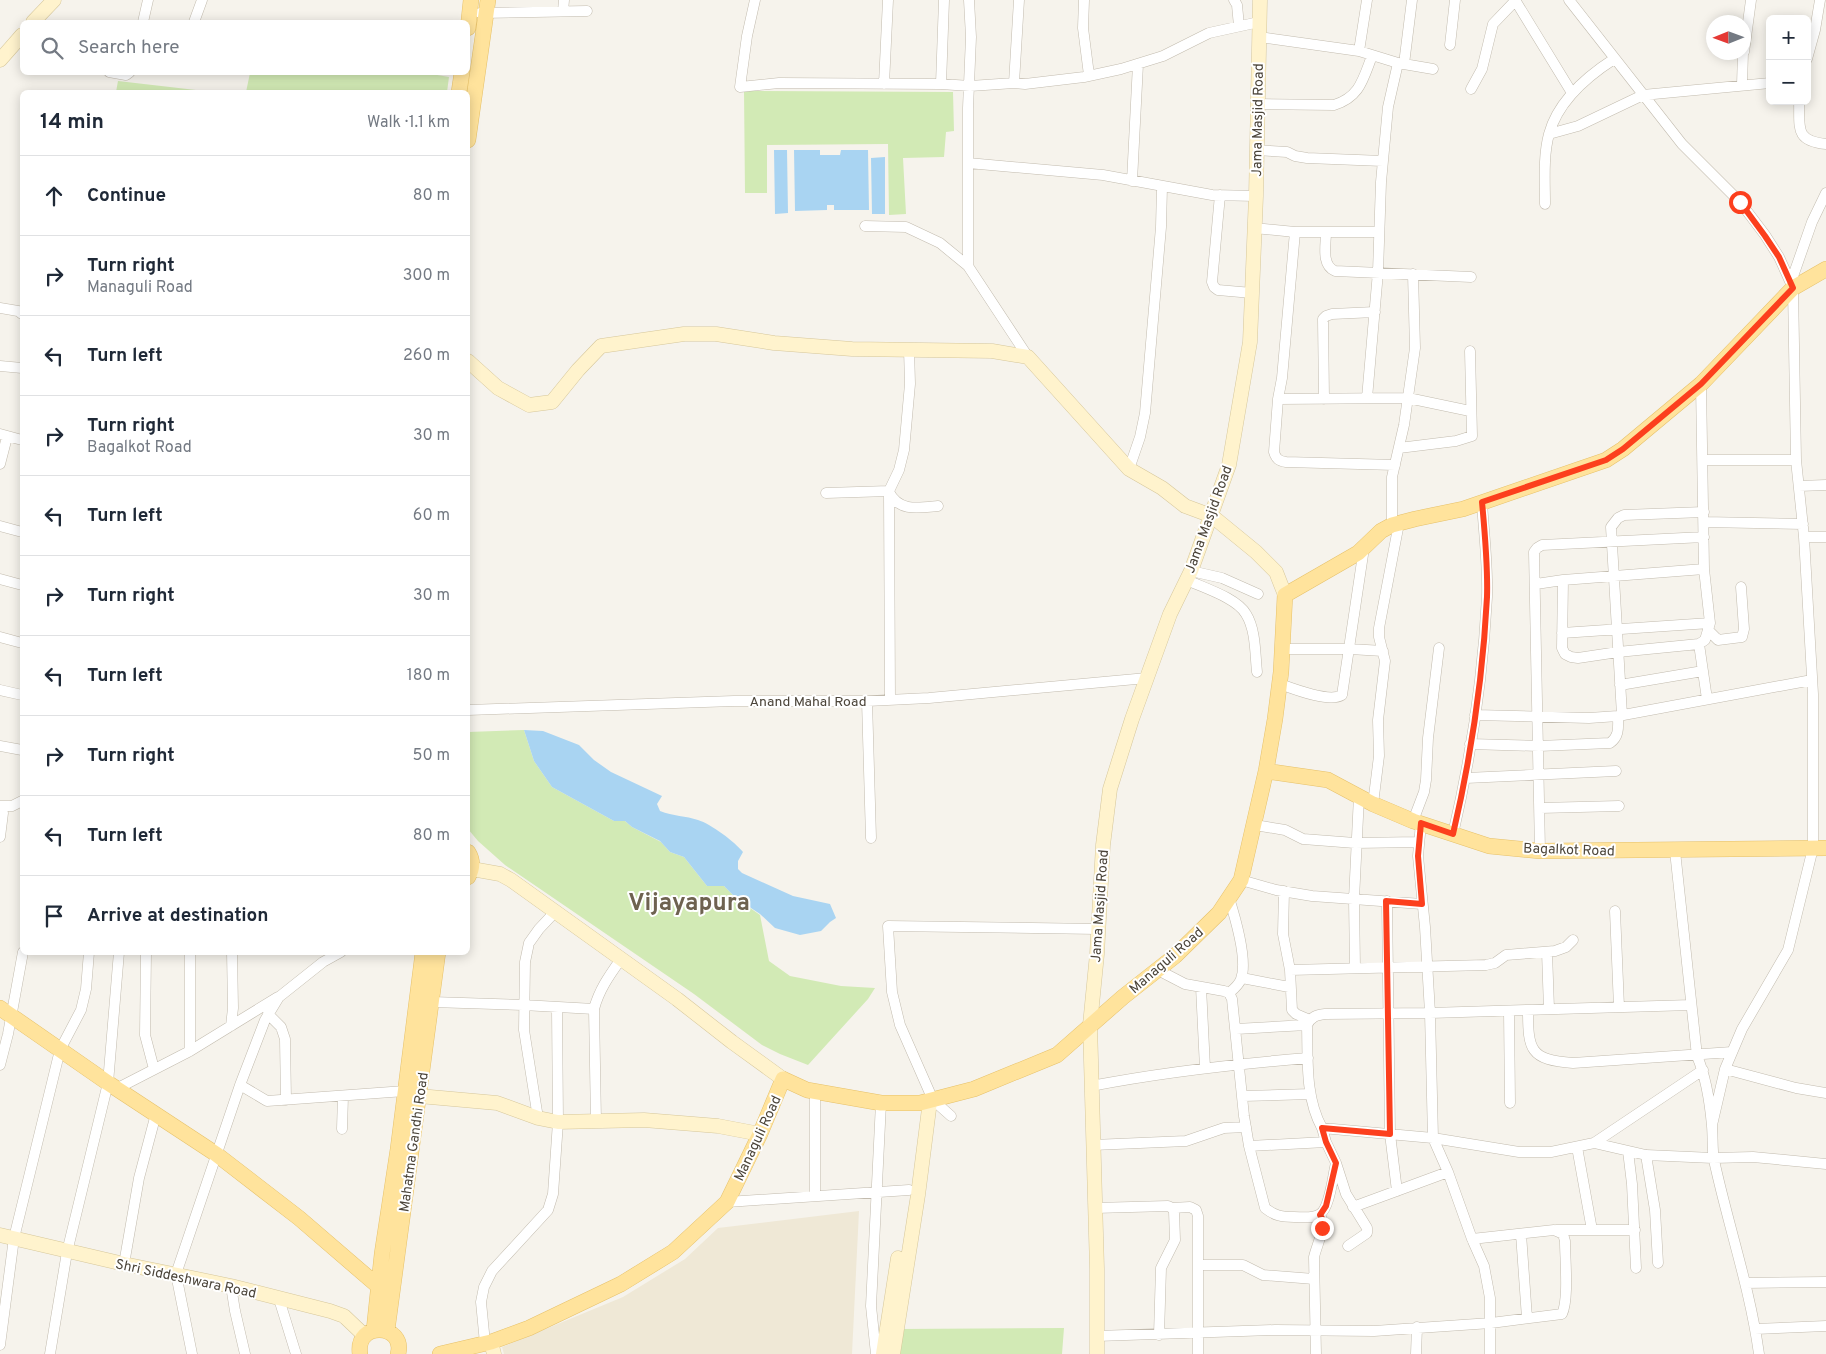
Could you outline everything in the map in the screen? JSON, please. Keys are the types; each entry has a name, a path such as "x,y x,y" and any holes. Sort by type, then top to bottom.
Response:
{"main road":[{"path":"470,125 486,7"},
{"path":"459,90 462,75"},
{"path":"1285,595 1358,553 1381,532 1395,524 1463,509 1606,460 1634,440 1701,384 1792,285 1826,269"},
{"name":"Managuli Road","path":"440,1354 490,1346 621,1284 673,1252 727,1202 784,1079 815,1092 881,1103 928,1101 974,1089 1057,1055 1090,1025 1176,956 1219,913 1241,880 1266,771 1280,684 1285,595"},
{"name":"Bagalkot Road","path":"1266,771 1328,780 1372,804 1417,822 1489,846 1540,851 1820,848"},
{"path":"470,858 472,863 470,873"},
{"name":"Mahatma Gandhi Road","path":"376,1332 412,1094 423,955"},
{"name":"Mahatma Gandhi Road","path":"376,1332 378,1286 398,1149 432,1002 438,955"},
{"path":"5,1012 216,1154 298,1218 378,1286"},
{"path":"360,1354 360,1345 376,1332 394,1336 398,1342 398,1354"}],"street":[{"path":"36,20 54,0"},
{"path":"143,20 148,0"},
{"path":"195,20 202,0"},
{"path":"755,0 747,36 740,87 779,83 941,84 970,86 1025,84 1089,76 1121,69 1163,56 1209,34 1259,22"},
{"path":"884,84 888,0"},
{"path":"941,84 944,0"},
{"path":"968,266 969,0"},
{"path":"1014,83 1019,0"},
{"path":"1084,0 1083,28 1089,76"},
{"path":"1234,0 1237,5 1239,26"},
{"name":"Jama Masjid Road","path":"1097,1354 1096,1208 1090,1025 1103,846 1110,789 1170,614 1189,575 1229,465 1250,342 1256,196 1260,0"},
{"path":"1358,51 1367,0"},
{"path":"1367,398 1378,272 1383,161 1388,107 1401,63 1412,0"},
{"path":"1450,45 1455,0"},
{"path":"1471,89 1482,70 1493,24 1515,0 1572,93"},
{"path":"1569,0 1682,144 1740,202 1779,257 1792,285"},
{"path":"1749,15 1751,0"},
{"path":"1811,44 1820,0"},
{"path":"469,14 486,7 564,5 587,11"},
{"path":"1259,37 1358,51 1401,63 1433,69"},
{"path":"0,60 20,39"},
{"path":"1257,104 1334,105 1343,102 1360,87 1372,56"},
{"path":"1545,204 1546,149 1555,118 1572,93 1596,70 1614,59"},
{"path":"1742,85 1744,60"},
{"path":"1132,181 1138,64"},
{"path":"1549,134 1578,126 1643,95 1766,83"},
{"path":"1799,105 1800,132 1803,137 1809,141 1826,144"},
{"path":"1256,150 1281,152 1307,158 1383,161"},
{"path":"968,162 1094,174 1212,196 1256,196"},
{"path":"1129,469 1146,414 1161,226 1162,187"},
{"path":"1712,1125 1725,1069 1742,1029 1788,950 1820,848 1804,537 1796,460 1792,285 1812,222 1826,193"},
{"path":"1220,195 1212,282 1218,290 1252,293"},
{"path":"865,226 906,227 940,243 968,266 1028,357 1129,469 1162,488 1185,506 1212,516 1256,552 1276,572 1285,595"},
{"path":"1254,228 1295,232 1379,232"},
{"path":"1295,232 1274,452 1279,461 1395,464"},
{"path":"1326,232 1326,264 1335,271 1471,277"},
{"path":"1372,804 1379,756 1378,720 1384,674 1384,651 1379,637 1379,628 1395,524 1392,477 1408,398 1415,348 1413,274"},
{"path":"0,308 18,310 20,312"},
{"path":"1324,398 1324,320 1326,316 1332,314 1375,312"},
{"path":"470,363 498,388 529,405 552,402 578,370 601,346 684,334 716,334 774,343 842,348 992,351 1028,357"},
{"path":"890,699 889,491 900,470 904,450 910,384 909,349"},
{"path":"1399,448 1456,441 1472,436 1470,351"},
{"path":"0,366 20,368"},
{"path":"1563,580 1562,648 1565,654 1571,657 1578,658 1700,644 1705,640 1709,627 1704,569 1701,384"},
{"path":"1278,399 1408,398 1470,411"},
{"path":"0,464 3,436 20,440"},
{"path":"1703,460 1796,460"},
{"path":"1800,486 1826,485"},
{"path":"826,493 889,491"},
{"path":"889,491 893,500 898,504 918,508 938,506"},
{"path":"1453,834 1466,778 1482,655 1487,596 1486,546 1482,502"},
{"path":"1470,744 1539,746 1610,743 1616,739 1620,715 1620,685 1611,527 1614,522 1624,515 1704,517 1803,524"},
{"path":"0,526 20,531"},
{"path":"1540,851 1540,774 1534,552 1542,545 1704,537"},
{"path":"1804,537 1826,537"},
{"path":"1280,684 1314,695 1339,697 1342,695 1364,548"},
{"path":"1536,584 1563,580 1704,569"},
{"path":"1189,575 1222,578 1258,594"},
{"path":"1189,575 1239,605 1246,614 1252,635 1257,672"},
{"path":"0,580 20,585"},
{"path":"1709,627 1718,640 1742,637 1744,629 1740,587"},
{"path":"1562,632 1709,627"},
{"path":"0,636 20,642"},
{"path":"1700,644 1707,699"},
{"path":"1439,648 1428,738 1426,780 1417,822 1430,1013 1433,1138 1484,1266 1490,1298 1490,1354"},
{"path":"1282,649 1384,651"},
{"path":"1620,685 1702,671"},
{"name":"Anand Mahal Road","path":"470,710 734,701 867,701 929,698 1147,678"},
{"path":"1475,715 1590,718 1620,715 1812,680"},
{"path":"0,690 20,695"},
{"path":"867,701 872,838"},
{"path":"0,746 20,750"},
{"path":"1466,778 1616,771"},
{"path":"1355,968 1354,899 1359,796"},
{"path":"0,837 3,813 0,808 12,806 20,802"},
{"path":"1540,808 1619,806"},
{"path":"1255,825 1285,830 1302,839 1356,843 1419,842"},
{"path":"1675,851 1697,1056 1703,1070 1712,1125 1714,1158 1745,1283 1759,1354"},
{"path":"470,873 500,874 677,998 732,1042 784,1079"},
{"path":"1241,880 1312,896 1422,904"},
{"path":"1284,891 1283,934 1290,970 1292,1010 1309,1022"},
{"path":"1229,898 1241,945 1243,969 1242,978 1236,988 1229,993"},
{"path":"1386,901 1390,1134 1397,1191"},
{"path":"1615,911 1619,1007"},
{"path":"538,1118 524,1030 525,962 529,943 555,912"},
{"path":"892,1354 918,1195 928,1101 895,1007 892,992 888,926 1098,928"},
{"path":"1290,970 1427,965 1486,965 1495,963 1506,955 1547,952 1566,947 1573,940"},
{"path":"1547,952 1550,1010"},
{"path":"0,1066 8,1034 5,1012 22,955"},
{"path":"0,1345 7,1237 60,1050 81,1010 86,989 89,955"},
{"path":"50,1354 67,1252 113,1085 119,955"},
{"path":"146,955 145,1035 154,1070"},
{"path":"190,955 190,1051"},
{"path":"231,1026 233,1008 232,955"},
{"path":"318,955 322,962"},
{"path":"113,1085 154,1070 190,1051 279,996 322,962 335,955"},
{"path":"596,1122 594,1009 597,997 604,984 621,959"},
{"path":"1158,970 1185,984 1224,991 1229,993 1232,999 1246,1127 1265,1208 1272,1214 1280,1216 1312,1217 1320,1215 1326,1206 1336,1163"},
{"path":"1242,978 1290,987"},
{"path":"1201,987 1206,1068"},
{"path":"192,1354 176,1274 240,1085 268,1014 279,996"},
{"path":"432,1002 594,1009"},
{"path":"1236,1029 1309,1022 1316,1016 1325,1014 1430,1013 1691,1005"},
{"path":"490,1346 481,1302 484,1287 492,1271 548,1210 552,1203 558,1122 557,1008"},
{"path":"1528,1010 1528,1037 1532,1049 1543,1058 1554,1062 1573,1063 1697,1056 1732,1052"},
{"path":"1509,1011 1510,1103"},
{"path":"268,1014 281,1027 285,1039 286,1100"},
{"path":"1309,1022 1310,1094 1315,1115 1336,1163 1346,1194 1365,1223 1367,1233 1348,1246"},
{"path":"1091,1086 1148,1075 1308,1058"},
{"path":"1725,1069 1796,1088 1826,1093"},
{"path":"1594,1143 1703,1070"},
{"path":"240,1085 267,1101 412,1094 497,1103 538,1118 558,1122 644,1120 718,1126 760,1134"},
{"path":"815,1092 815,1196"},
{"path":"1243,1096 1310,1094"},
{"path":"342,1129 343,1096"},
{"path":"928,1101 951,1116"},
{"path":"883,1354 909,1190 928,1101"},
{"path":"876,1354 871,1306 881,1103"},
{"path":"124,1264 139,1178 156,1114"},
{"path":"1094,1145 1186,1141 1224,1128 1246,1127"},
{"path":"1322,1128 1433,1138 1519,1152 1551,1152 1594,1143 1646,1155 1714,1158 1753,1157 1826,1164"},
{"path":"1249,1146 1326,1142"},
{"path":"1577,1146 1592,1230"},
{"path":"1628,1151 1632,1184 1636,1268"},
{"path":"1646,1155 1655,1210 1658,1263"},
{"path":"1353,1207 1448,1172"},
{"path":"727,1202 909,1190"},
{"path":"1096,1208 1168,1206 1172,1208 1190,1207 1196,1210 1198,1216 1198,1354"},
{"path":"1159,1335 1161,1268 1175,1240 1176,1226 1172,1208"},
{"path":"1316,1354 1314,1279 1317,1244 1323,1220 1320,1215"},
{"path":"1472,1239 1554,1230 1634,1230"},
{"path":"1097,1336 1275,1330 1374,1331 1491,1323 1555,1316 1562,1314 1564,1309 1565,1241 1563,1234 1554,1230"},
{"path":"1521,1234 1527,1318"},
{"name":"Shri Siddeshwara Road","path":"7,1237 67,1252 231,1286 330,1311 376,1332"},
{"path":"1198,1265 1243,1265 1263,1275 1314,1279"},
{"path":"1745,1283 1826,1282"},
{"path":"231,1286 245,1354"},
{"path":"279,1299 296,1354"},
{"path":"1755,1329 1826,1326"},
{"path":"1416,1354 1417,1327"}],"shaded area":[{"path":"859,1211 852,1354 504,1354 502,1347 623,1297 685,1259 718,1228"}],"green space":[{"path":"250,75 437,75 449,77 447,90 246,90"},
{"path":"118,81 196,90 116,90"},
{"path":"744,91 953,92 954,131 946,132 944,157 903,158 906,214 889,215 888,144 767,145 767,193 745,193"},
{"path":"524,730 534,761 552,787 614,821 625,821 632,827 661,842 670,852 684,857 707,886 724,886 736,898 760,915 769,961 790,976 841,986 875,988 868,999 808,1065 762,1045 694,994 505,865 478,841 470,831 470,732"},
{"path":"1064,1328 1062,1354 892,1354 899,1329"}],"water":[{"path":"774,150 787,150 788,213 775,214"},
{"path":"794,150 820,150 820,155 840,155 841,150 868,150 869,210 834,210 834,205 827,205 827,210 795,211"},
{"path":"885,157 885,214 872,214 871,158"},
{"path":"524,730 543,731 579,745 594,760 611,772 662,796 657,804 660,811 703,822 729,839 743,852 738,861 738,869 742,873 793,896 830,904 836,918 821,931 800,935 775,928 760,914 736,898 724,886 707,886 684,857 670,852 660,841 632,827 625,821 614,821 552,787 534,761"}],"district":[{"name":"Vijayapura","path":"689,902"}],"route":[{"path":"1322,1228 1323,1220 1320,1215 1325,1210 1336,1163 1322,1128 1390,1134 1386,901 1422,904 1418,856 1421,823 1453,834 1466,778 1482,655 1487,577 1482,502 1606,460 1623,449 1701,384 1793,288 1779,257 1740,202"}]}
